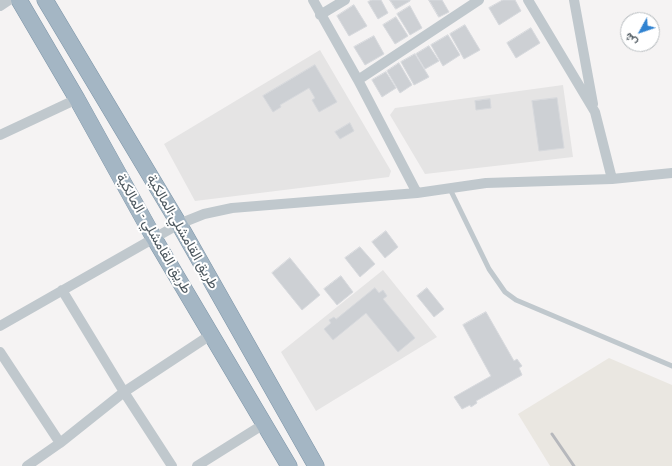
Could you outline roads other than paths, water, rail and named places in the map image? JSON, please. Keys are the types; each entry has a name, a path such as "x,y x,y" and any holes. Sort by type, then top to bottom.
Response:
{"highway":[{"name":"طريق القامشلي - المالكية","path":"19,0 77,99 154,238 289,466"},
{"path":"27,15 46,2"},
{"name":"طريق القامشلي-المالكية","path":"46,2 178,224 316,466"}],"street":[{"path":"0,6 9,0"},
{"path":"313,0 320,15 358,80 417,192"},
{"path":"320,15 345,0"},
{"path":"358,80 479,0"},
{"path":"528,0 594,112"},
{"path":"574,0 594,112 612,179"},
{"path":"0,135 77,99"},
{"path":"0,326 178,224 204,214 232,208 450,189 486,183 612,179 672,173"},
{"path":"62,290 124,392 172,466"},
{"path":"27,466 60,443 124,392 212,334"},
{"path":"0,352 60,443"},
{"path":"197,466 264,424"}],"lane":[{"path":"450,189 489,269 505,292 516,300 672,366"}],"railway":[{"path":"552,434 574,466"}]}
